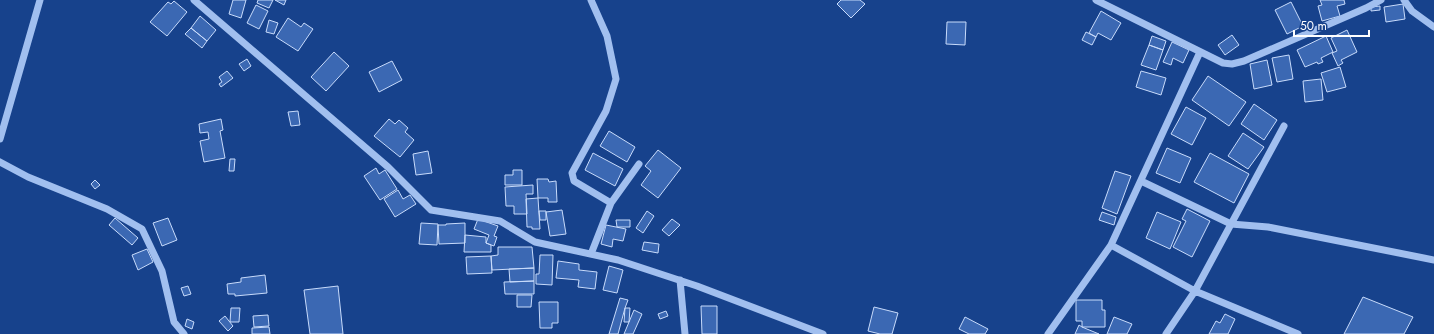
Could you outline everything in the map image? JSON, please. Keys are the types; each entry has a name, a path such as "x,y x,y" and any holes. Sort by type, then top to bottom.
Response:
{"street":[{"path":"0,139 40,0"},
{"path":"194,0 388,167 431,210 500,221 535,242 618,260 680,280 823,334"},
{"path":"591,0 607,36 616,79 606,111 572,173 574,181 611,204"},
{"path":"1096,0 1223,63 1232,64 1244,61 1366,8 1381,0"},
{"path":"1404,0 1412,11 1434,27"},
{"path":"1048,334 1111,245 1200,52"},
{"path":"1166,334 1195,291 1284,126"},
{"path":"0,162 28,177 107,209 142,229 162,271 174,322 184,334"},
{"path":"591,254 611,204 638,164"},
{"path":"1141,181 1231,224 1268,227 1434,260"},
{"path":"1111,245 1195,291 1298,334"},
{"path":"680,280 685,334"}],"building":[{"path":"233,0 246,0 241,18 229,14"},
{"path":"258,0 273,0 269,8 257,3"},
{"path":"275,0 286,0 284,5"},
{"path":"841,0 860,0 865,4 851,18 837,4"},
{"path":"1320,0 1344,0 1345,4 1337,6 1340,16 1322,21 1318,6 1322,5"},
{"path":"174,1 187,12 167,36 150,22 168,2 171,4"},
{"path":"1291,2 1303,26 1287,34 1275,10"},
{"path":"1403,4 1405,19 1386,22 1384,7"},
{"path":"256,5 268,11 259,29 247,23"},
{"path":"1380,6 1380,10 1371,11 1371,7"},
{"path":"1101,11 1121,23 1111,40 1098,33 1096,37 1089,33"},
{"path":"200,16 216,30 207,41 191,28"},
{"path":"288,18 301,27 304,23 313,29 298,51 276,37"},
{"path":"269,20 278,23 274,34 266,32"},
{"path":"947,22 966,22 965,45 946,44"},
{"path":"191,28 207,41 202,48 185,34"},
{"path":"1347,30 1357,52 1341,60 1343,63 1338,66 1332,53 1337,51 1331,38"},
{"path":"1086,32 1096,37 1092,45 1082,40"},
{"path":"1232,35 1239,45 1225,55 1218,45"},
{"path":"1152,36 1166,41 1163,50 1149,45"},
{"path":"1326,36 1333,52 1321,58 1323,62 1318,64 1317,62 1305,67 1297,50"},
{"path":"1172,42 1189,50 1183,63 1173,58 1171,65 1163,62"},
{"path":"1149,45 1163,50 1156,70 1141,65"},
{"path":"334,52 349,66 326,91 311,77"},
{"path":"1289,55 1293,79 1277,82 1272,58"},
{"path":"247,59 251,66 244,71 239,64"},
{"path":"1267,60 1272,85 1254,89 1250,64"},
{"path":"392,61 402,80 379,92 369,72"},
{"path":"1340,67 1346,87 1327,92 1321,73"},
{"path":"227,71 233,78 221,87 219,84 222,82 219,77"},
{"path":"1141,71 1166,78 1161,95 1136,87"},
{"path":"1208,76 1246,102 1229,126 1192,100"},
{"path":"1321,79 1323,100 1305,102 1303,81"},
{"path":"1254,104 1277,120 1264,140 1241,124"},
{"path":"1186,107 1206,118 1192,145 1171,134"},
{"path":"298,111 300,125 291,126 288,112"},
{"path":"221,119 223,130 220,131 225,158 204,162 200,141 209,139 208,132 200,133 199,124"},
{"path":"389,119 395,124 399,120 408,128 405,132 414,140 400,157 374,136"},
{"path":"609,131 635,147 627,162 600,146"},
{"path":"1243,133 1264,147 1248,169 1228,156"},
{"path":"1167,148 1191,158 1180,183 1156,173"},
{"path":"658,150 681,168 658,198 641,185 651,171 645,166"},
{"path":"428,151 432,173 416,175 413,154"},
{"path":"593,153 623,169 615,186 585,170"},
{"path":"1210,153 1249,174 1234,203 1194,182"},
{"path":"230,159 235,159 234,171 229,171"},
{"path":"376,168 379,174 385,170 397,189 380,200 364,176"},
{"path":"513,170 522,170 522,185 505,185 505,175 513,175"},
{"path":"1115,171 1131,176 1117,214 1102,208"},
{"path":"537,179 548,179 549,182 556,181 557,202 548,202 548,198 538,198"},
{"path":"95,180 100,185 95,189 91,184"},
{"path":"533,185 533,194 526,194 527,214 514,214 514,206 506,206 505,187"},
{"path":"398,190 403,199 410,195 416,204 395,217 384,199"},
{"path":"538,198 540,229 532,229 532,227 527,227 526,199"},
{"path":"1187,209 1210,221 1192,257 1173,247 1186,221 1182,219"},
{"path":"562,210 566,234 550,236 546,212"},
{"path":"539,211 546,211 546,220 540,220"},
{"path":"647,211 654,216 643,233 636,228"},
{"path":"1102,212 1116,217 1114,225 1099,220"},
{"path":"1157,212 1181,222 1170,249 1146,238"},
{"path":"115,218 138,238 132,245 109,225"},
{"path":"168,218 177,240 162,246 153,223"},
{"path":"478,219 498,226 494,236 497,237 494,246 486,243 489,235 474,229"},
{"path":"672,219 680,225 669,236 662,230"},
{"path":"616,220 630,220 630,227 617,227"},
{"path":"421,223 438,224 437,245 419,244"},
{"path":"465,223 465,243 439,244 438,225"},
{"path":"606,225 626,229 623,241 613,239 612,247 601,244"},
{"path":"465,235 486,237 486,243 491,245 491,252 464,252"},
{"path":"644,242 659,244 658,253 642,250"},
{"path":"498,247 532,247 534,268 492,270 491,256 498,255"},
{"path":"147,249 153,262 138,270 132,255"},
{"path":"540,255 553,255 552,285 536,284 536,274 539,274"},
{"path":"491,256 492,273 467,274 466,257"},
{"path":"558,261 579,264 579,270 597,272 595,289 578,287 579,280 556,278"},
{"path":"609,266 623,270 617,293 603,290"},
{"path":"534,268 534,281 510,282 509,269"},
{"path":"265,275 267,293 235,296 235,294 228,294 227,284 241,282 241,278"},
{"path":"534,281 534,294 505,294 504,282"},
{"path":"188,286 191,294 184,296 181,288"},
{"path":"338,286 343,334 310,334 304,290"},
{"path":"517,295 532,295 531,307 517,307"},
{"path":"1363,297 1413,317 1404,334 1344,334"},
{"path":"620,298 628,300 618,334 609,334"},
{"path":"1076,300 1102,300 1102,310 1105,310 1105,327 1082,327 1082,321 1076,321"},
{"path":"539,302 558,302 558,323 552,323 552,328 540,328"},
{"path":"701,306 717,306 717,334 702,334"},
{"path":"874,307 898,313 892,334 880,334 868,331"},
{"path":"231,308 240,308 239,322 230,322"},
{"path":"625,308 630,308 629,322 624,322"},
{"path":"634,310 642,314 633,334 624,334"},
{"path":"666,311 668,316 660,319 658,314"},
{"path":"1225,314 1235,319 1228,334 1209,334 1216,321 1220,323"},
{"path":"268,315 269,326 254,327 253,316"},
{"path":"225,316 233,326 228,331 219,321"},
{"path":"965,317 988,329 985,334 969,334 959,329"},
{"path":"1114,317 1132,324 1127,334 1107,334"},
{"path":"187,319 194,322 192,329 185,326"},
{"path":"1079,325 1082,327 1099,334 1075,334"},
{"path":"269,327 270,334 252,334 252,328"}]}
